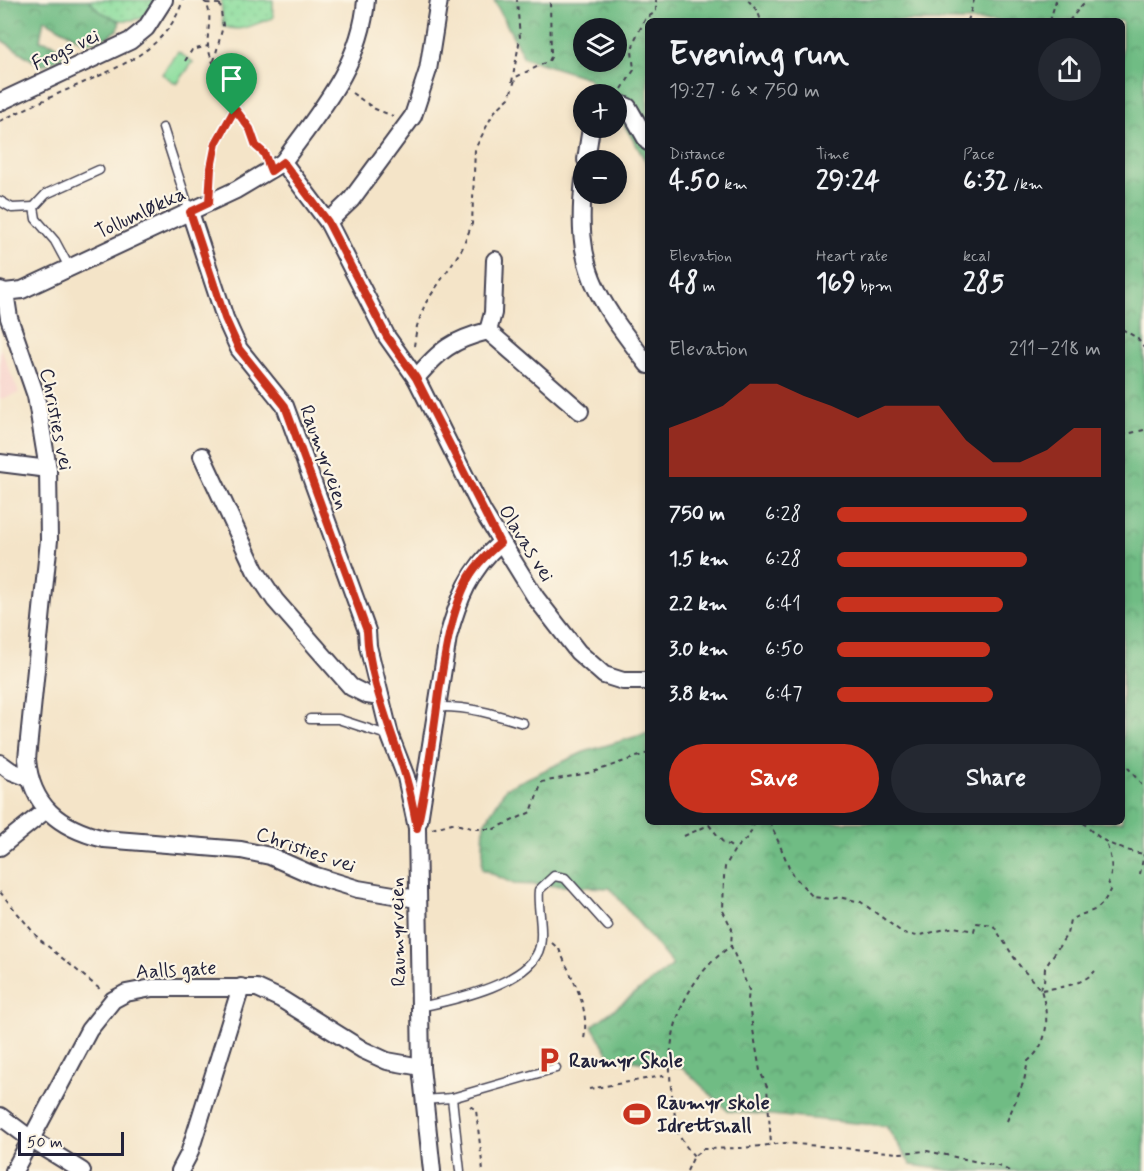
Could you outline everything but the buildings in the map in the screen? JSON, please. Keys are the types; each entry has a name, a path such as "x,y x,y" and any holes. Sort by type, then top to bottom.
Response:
{"street":[{"name":"Frogs vei","path":"0,102 130,41 146,28 164,0"},
{"name":"Tollumløkka","path":"2,291 22,290 209,203 277,167 349,69 364,20 366,0"},
{"path":"328,222 351,200 413,116 421,96 439,0"},
{"path":"627,106 645,137"},
{"name":"Olavas vei","path":"277,167 328,222 387,337 416,378 500,543 536,598 578,652 604,675 623,681 645,681"},
{"path":"581,204 579,219 584,256 590,278 601,301 645,361"},
{"name":"Raumyrveien","path":"190,212 225,318 239,349 285,406 367,631 368,646 390,736 406,777 417,828 421,1067 432,1171"},
{"path":"488,331 493,313 495,260"},
{"name":"Christies vei","path":"2,291 36,396 48,469 49,540 27,759 29,778 46,810 86,835 242,850 270,856 313,875 358,889 417,899"},
{"path":"416,378 437,353 452,342 488,331"},
{"path":"488,331 580,411"},
{"path":"202,456 255,570 274,600 351,687 367,695 380,696"},
{"path":"0,463 48,469"},
{"path":"417,828 426,787 448,637 455,611 468,579 484,557 500,543"},
{"path":"0,763 11,771 29,778"},
{"path":"0,847 46,810"},
{"path":"180,1171 189,1154 242,987"},
{"name":"Aalls gate","path":"14,1171 89,1030 113,1000 126,993 152,988 257,988 281,999 363,1050 387,1061 421,1067"},
{"path":"0,1116 32,1140 82,1171"}],"lane":[{"path":"163,128 190,212"},
{"path":"0,201 12,208 34,207 46,194 99,170"},
{"path":"34,207 36,219 55,241 69,267"},
{"path":"437,707 456,706 523,723"},
{"path":"310,719 338,719 390,736"},
{"path":"420,1007 467,998 518,973 533,960 540,946 537,907 539,890 554,876 565,878 608,926"},
{"path":"423,1100 466,1095 556,1068"},
{"path":"452,1098 460,1171"}],"path":[{"path":"220,4 224,0"},
{"path":"513,85 512,77 520,38 517,0"},
{"path":"414,348 417,326 425,304 462,249 472,224 475,149 494,112 509,98 516,77 549,61 551,57 550,0"},
{"path":"646,18 656,12 656,0"},
{"path":"748,0 759,12 760,18"},
{"path":"969,18 974,0"},
{"path":"1051,18 1056,0"},
{"path":"1071,18 1086,0"},
{"path":"204,1 220,4"},
{"path":"204,1 208,11 208,46 214,62 236,99 235,109 216,143 211,168 209,203"},
{"path":"214,62 223,26 220,4"},
{"path":"626,84 634,70 632,51 635,39 645,20"},
{"path":"185,61 192,50 208,46"},
{"path":"357,96 375,109 389,112 404,127"},
{"path":"235,109 250,129 256,146 277,167"},
{"path":"1125,331 1137,338 1144,348"},
{"path":"1125,434 1144,430"},
{"path":"417,828 434,829 452,823 476,829 494,829 531,812 542,782 592,772 645,754"},
{"path":"1125,764 1144,788"},
{"path":"684,836 709,825 722,841 735,849"},
{"path":"771,825 792,874 813,897 832,899 839,897 861,902 903,933 917,936 954,927 974,931 976,923 993,925 1019,965 1040,990 1046,1028 1040,1051 1028,1061 1024,1081 1007,1121"},
{"path":"1085,825 1095,837 1144,854 1140,874"},
{"path":"753,827 749,837 735,849 725,867 723,911 732,929 731,946 749,990 748,1000 760,1071 767,1087 771,1144"},
{"path":"1040,990 1044,982 1045,968 1067,934 1070,920 1090,914 1104,905 1111,888 1108,882 1111,877 1110,852 1105,841"},
{"path":"0,892 46,945 113,1000"},
{"path":"540,946 551,943 559,949 583,999 587,1022 584,1039"},
{"path":"694,1156 679,1135 668,1076 670,1047 684,999 714,957 731,946"},
{"path":"1040,990 1071,984 1090,977 1095,971"},
{"path":"589,1089 668,1076"},
{"path":"466,1095 470,1106 476,1110 483,1171"},
{"path":"687,1171 694,1156 703,1149 743,1148 771,1144 825,1145 899,1153 927,1151 993,1164 1009,1171"}],"shaded area":[{"path":"0,347 19,393 0,399"}],"green space":[{"path":"0,0 89,0 99,11 120,21 118,30 107,37 85,43 44,19 40,40 55,44 63,57 41,66 0,39"},
{"path":"89,0 156,0 142,18 119,20 100,12"},
{"path":"221,0 273,0 273,18 236,29 223,26"},
{"path":"494,0 1144,0 1144,1171 955,1171 911,1165 886,1126 728,1111 683,1068 611,1058 592,1026 673,965 610,888 514,884 482,869 484,824 506,788 584,752 645,734 645,825 1125,825 1125,18 645,18 645,160 627,130 627,84 593,84 588,78 524,58"},
{"path":"178,52 193,62 177,84 162,74"}],"place":[{"name":"Raumyr Skole","path":"549,1060"},
{"name":"Raumyr skole Idrettshall","path":"637,1114"}],"route":[{"path":"235,109 250,129 256,146 264,153 271,171 283,162 328,222 387,337 416,378 500,543 484,557 468,579 455,611 448,637 426,787 417,828 406,777 390,736 368,646 367,631 285,406 253,370 239,349 225,318 190,212 209,203 211,168 216,143 232,115 235,109"}]}
